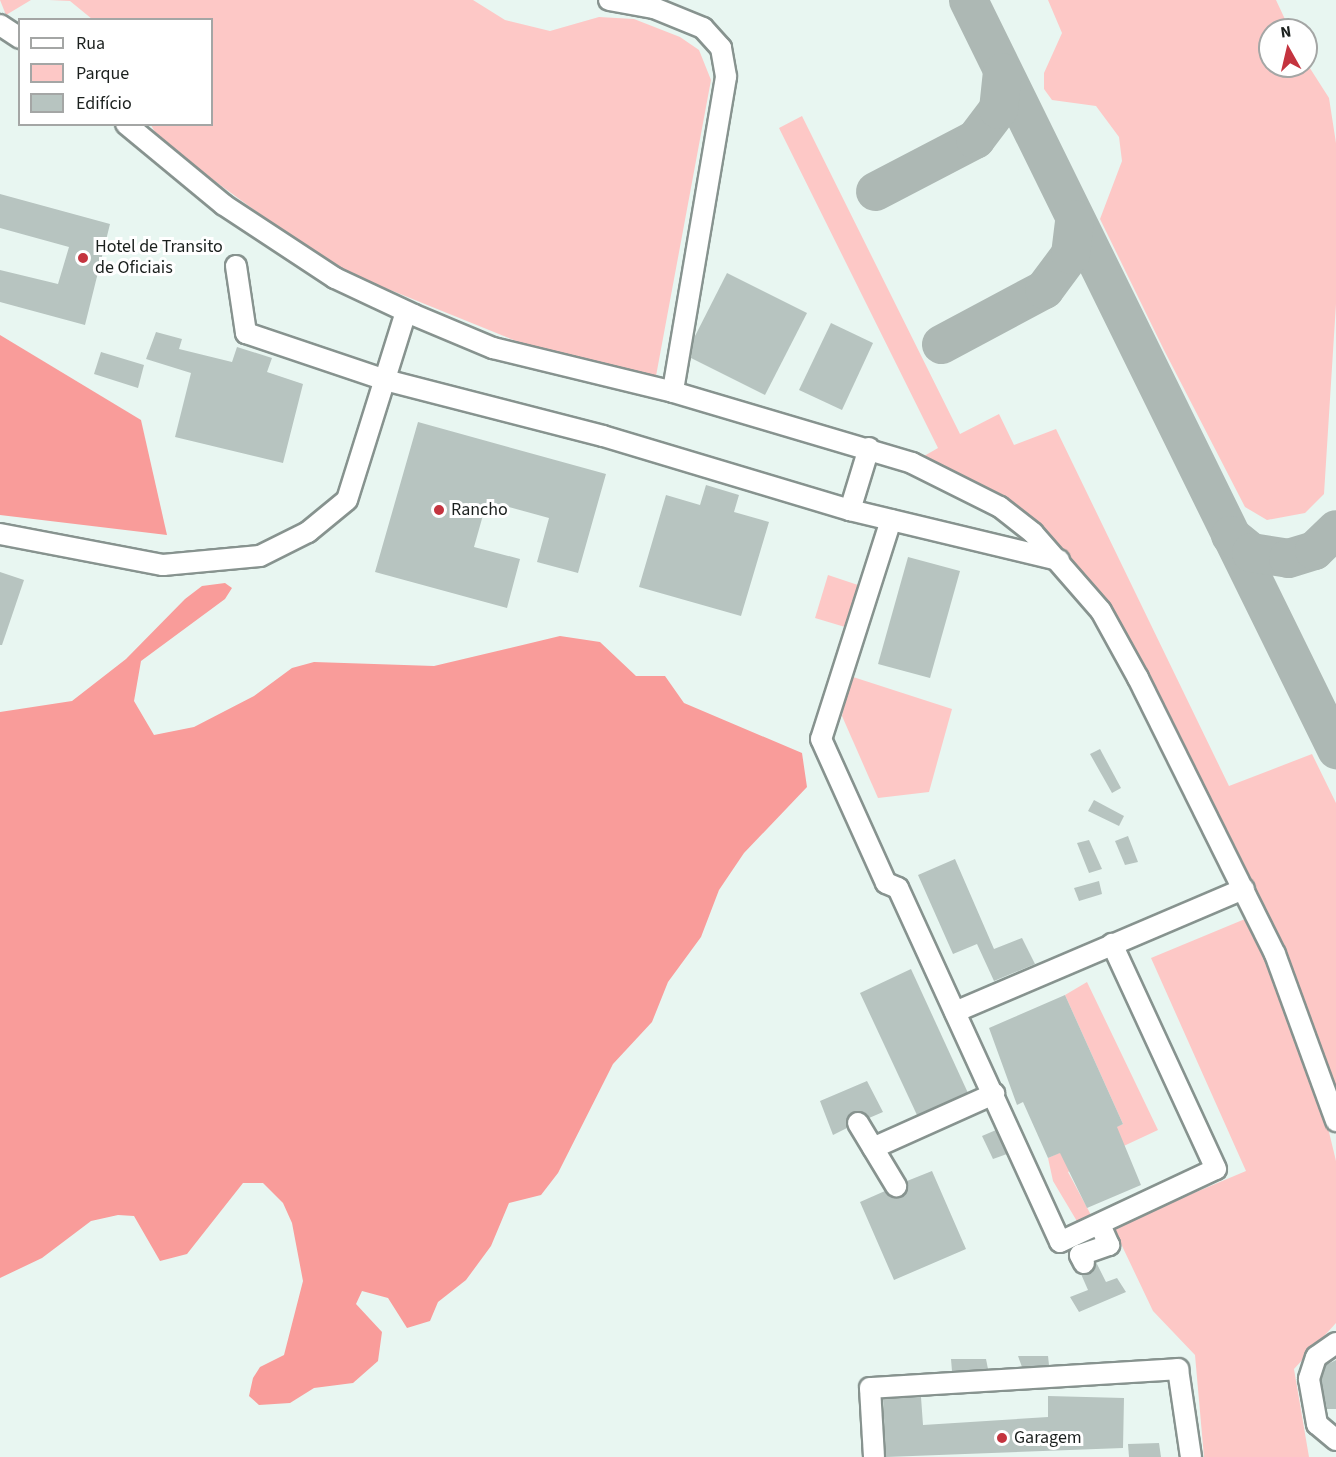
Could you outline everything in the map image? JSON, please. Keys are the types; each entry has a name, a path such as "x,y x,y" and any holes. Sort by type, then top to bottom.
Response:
{"lane":[{"path":"609,0 654,8 703,28 721,48 726,77 673,392"},
{"path":"0,25 18,37"},
{"path":"128,126 224,205 335,278 406,312 493,348 673,392 869,448 944,476 1000,507 1059,560 1101,611 1244,889 1283,975 1336,1121"},
{"path":"236,266 246,333 388,381 603,436 850,510 1059,560"},
{"path":"0,534 163,565 260,556 308,532 347,500 388,381 406,312"},
{"path":"850,510 869,448"},
{"path":"891,520 821,739 886,883 898,888 1060,1242 1216,1169 1112,944"},
{"path":"956,1012 1244,889"},
{"path":"873,1149 994,1094"},
{"path":"858,1123 896,1186"},
{"path":"1084,1263 1080,1255 1109,1245 1100,1225"},
{"path":"1336,1343 1316,1357 1309,1379 1317,1424 1336,1440"},
{"path":"874,1457 870,1388 1178,1370 1191,1457"}],"green space":[{"path":"0,0 31,0 6,15"},
{"path":"49,0 473,0 505,20 550,31 599,17 634,19 680,37 699,50 711,80 656,376 543,352 331,266 160,141 152,126 213,126 213,18 91,18 70,1"},
{"path":"1048,0 1276,0 1284,18 1258,18 1258,78 1316,78 1329,98 1336,143 1336,304 1324,494 1305,513 1267,520 1245,507 1164,350 1100,219 1122,161 1119,137 1096,106 1052,100 1044,89 1044,73 1062,33"},
{"path":"802,116 960,434 999,414 1014,445 1056,429 1229,786 1312,754 1336,803 1336,1097 1147,697 1059,560 1000,507 912,463 938,448 779,128"},
{"path":"828,575 858,585 845,627 815,618"},
{"path":"850,676 952,709 929,792 878,798 842,716"},
{"path":"1245,919 1288,1010 1321,1099 1336,1161 1336,1323 1294,1369 1309,1457 1204,1457 1195,1355 1153,1311 1113,1227 1246,1171 1151,958"},
{"path":"1087,982 1158,1130 1068,1172 1091,1215 1078,1223 1053,1181 1048,1158 1123,1124 1065,995"}],"shaded area":[{"path":"0,335 141,420 167,535 0,515"},
{"path":"225,583 232,588 225,599 141,661 134,701 154,735 194,727 254,696 292,668 314,662 434,666 560,636 600,642 636,676 665,676 684,703 802,753 807,787 744,853 719,890 701,937 668,982 652,1022 613,1064 558,1173 541,1195 509,1203 491,1246 466,1280 438,1302 430,1321 407,1328 388,1298 362,1291 356,1304 382,1332 378,1361 353,1383 314,1388 290,1403 259,1405 249,1396 253,1378 260,1367 284,1355 303,1281 292,1223 283,1203 263,1183 243,1183 187,1254 160,1261 134,1216 118,1215 91,1221 42,1258 0,1278 0,712 72,701 126,659 185,599 202,586"}],"building":[{"name":"Hotel de Transito de Oficiais","path":"0,194 110,224 85,325 0,302 0,270 58,284 69,247 0,228"},
{"path":"727,273 807,313 765,395 691,358 694,338"},
{"path":"831,323 873,343 842,410 799,390"},
{"path":"156,332 182,339 179,349 232,362 237,347 272,358 267,372 303,384 283,463 175,437 191,373 146,359"},
{"path":"101,352 144,365 138,388 94,374"},
{"name":"Rancho","path":"418,422 606,474 578,573 537,562 549,518 487,501 474,547 520,559 507,608 375,572"},
{"path":"706,485 739,495 734,512 769,522 741,616 639,587 666,495 700,505"},
{"path":"908,557 960,571 930,678 878,664"},
{"path":"0,572 24,580 2,645 0,645"},
{"path":"1100,749 1121,788 1112,793 1090,754"},
{"path":"1094,800 1124,816 1119,826 1088,811"},
{"path":"1128,836 1138,862 1125,865 1115,841"},
{"path":"1089,840 1102,869 1089,873 1077,843"},
{"path":"955,859 994,949 1022,938 1035,964 994,981 977,944 953,954 918,875"},
{"path":"1099,881 1102,894 1079,901 1074,888"},
{"path":"911,969 968,1093 917,1115 860,993"},
{"path":"1065,995 1123,1124 1117,1127 1141,1185 1087,1208 1060,1153 1048,1158 1023,1102 1017,1105 989,1028"},
{"path":"867,1081 883,1112 869,1118 852,1112 847,1128 833,1135 820,1101"},
{"path":"996,1130 1007,1154 993,1159 982,1136"},
{"path":"932,1171 966,1249 894,1280 860,1202 885,1191 902,1197 907,1181"},
{"path":"1096,1262 1106,1282 1117,1278 1126,1292 1079,1312 1070,1297 1088,1290 1081,1274 1090,1273"},
{"path":"1018,1356 1048,1356 1049,1365 1022,1367"},
{"path":"951,1359 986,1359 988,1369 952,1371"},
{"path":"1336,1360 1336,1409 1327,1409 1321,1380 1326,1365"},
{"name":"Garagem","path":"1048,1396 1124,1398 1123,1448 886,1457 883,1399 921,1397 923,1425 1048,1417"},
{"path":"1159,1443 1161,1457 1129,1457 1128,1444"}],"taxiway":[{"path":"968,0 1336,749"},
{"path":"875,191 975,139 998,109 1002,72"},
{"path":"941,344 1044,289 1070,254 1074,219"},
{"path":"1230,535 1251,552 1288,558 1314,550 1336,529"}],"place":[{"name":"Hotel de Transito de Oficiais","path":"83,258"},
{"name":"Rancho","path":"439,510"},
{"name":"Garagem","path":"1002,1438"}]}
